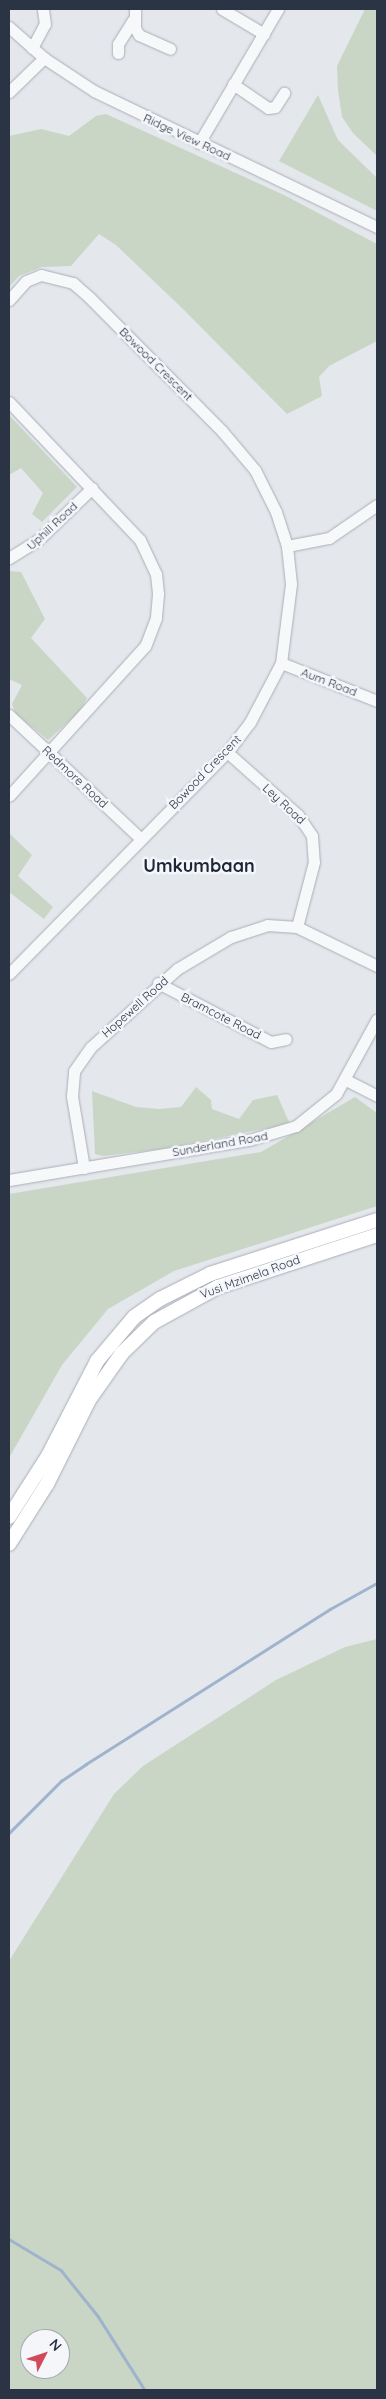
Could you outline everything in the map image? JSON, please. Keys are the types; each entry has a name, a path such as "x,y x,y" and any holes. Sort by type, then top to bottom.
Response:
{"main road":[{"name":"Vusi Mzimela Road","path":"9,1517 48,1456 98,1361 134,1317 160,1299 210,1274 377,1220"},
{"name":"Vusi Mzimela Road","path":"9,1544 47,1484 89,1400 122,1353 154,1322 218,1287 377,1235"}],"street":[{"path":"32,48 45,24 43,9"},
{"path":"222,9 264,34"},
{"path":"199,143 278,9"},
{"path":"134,14 139,35 170,49"},
{"path":"118,53 118,44 134,14"},
{"name":"Ridge View Road","path":"9,27 44,58 94,91 377,228"},
{"path":"9,92 44,58"},
{"path":"233,84 268,108 275,107 284,93"},
{"name":"Bowood Crescent","path":"9,300 26,281 41,275 73,283 243,454 264,488 286,546 291,599 282,663 258,711 227,752 140,838 9,974"},
{"path":"9,402 140,540 150,556 158,594 156,618 151,635 137,655 9,796"},
{"name":"Uphill Road","path":"9,558 38,540 92,488"},
{"path":"286,546 334,536 377,505"},
{"name":"Aum Road","path":"282,663 377,700"},
{"name":"Redmore Road","path":"9,716 140,838"},
{"name":"Ley Road","path":"227,752 298,815 312,836 314,862 297,927"},
{"name":"Hopewell Road","path":"84,1168 72,1096 74,1071 91,1046 158,983 244,931 267,925 297,927 377,966"},
{"name":"Bramcote Road","path":"158,983 271,1042 286,1039"},
{"name":"Sunderland Road","path":"9,1180 277,1134 312,1116 346,1080 377,1020"},
{"path":"346,1080 377,1096"}],"green space":[{"path":"365,9 377,9 377,156 353,133 342,117 338,90 337,66"},
{"path":"318,95 338,140 377,178 377,211 279,161"},
{"path":"106,114 284,195 377,244 377,341 329,366 319,377 322,396 287,414 183,309 116,245 99,234 71,266 42,267 19,276 9,287 9,136 41,129 69,136 96,116"},
{"path":"9,415 77,487 42,522 32,514 43,493 21,468 9,475"},
{"path":"9,571 21,572 45,619 31,638 87,698 80,711 48,740 16,714 12,704 22,685 9,679"},
{"path":"9,833 32,855 18,876 53,907 44,919 9,892"},
{"path":"196,1087 211,1100 212,1109 239,1119 253,1100 277,1095 290,1124 161,1149 103,1156 95,1154 92,1091 136,1107 159,1109 181,1107"},
{"path":"355,1097 377,1113 377,1206 174,1271 108,1309 62,1365 9,1458 9,1194 261,1152"},
{"path":"377,1639 377,2390 9,2390 9,1961 114,1794 143,1766 276,1680 345,1647"}],"waterway":[{"path":"9,1833 61,1781 86,1764 330,1609 377,1583"},
{"path":"9,2239 61,2270 98,2316 145,2390"}],"district":[{"name":"Umkumbaan","path":"199,866"}]}
